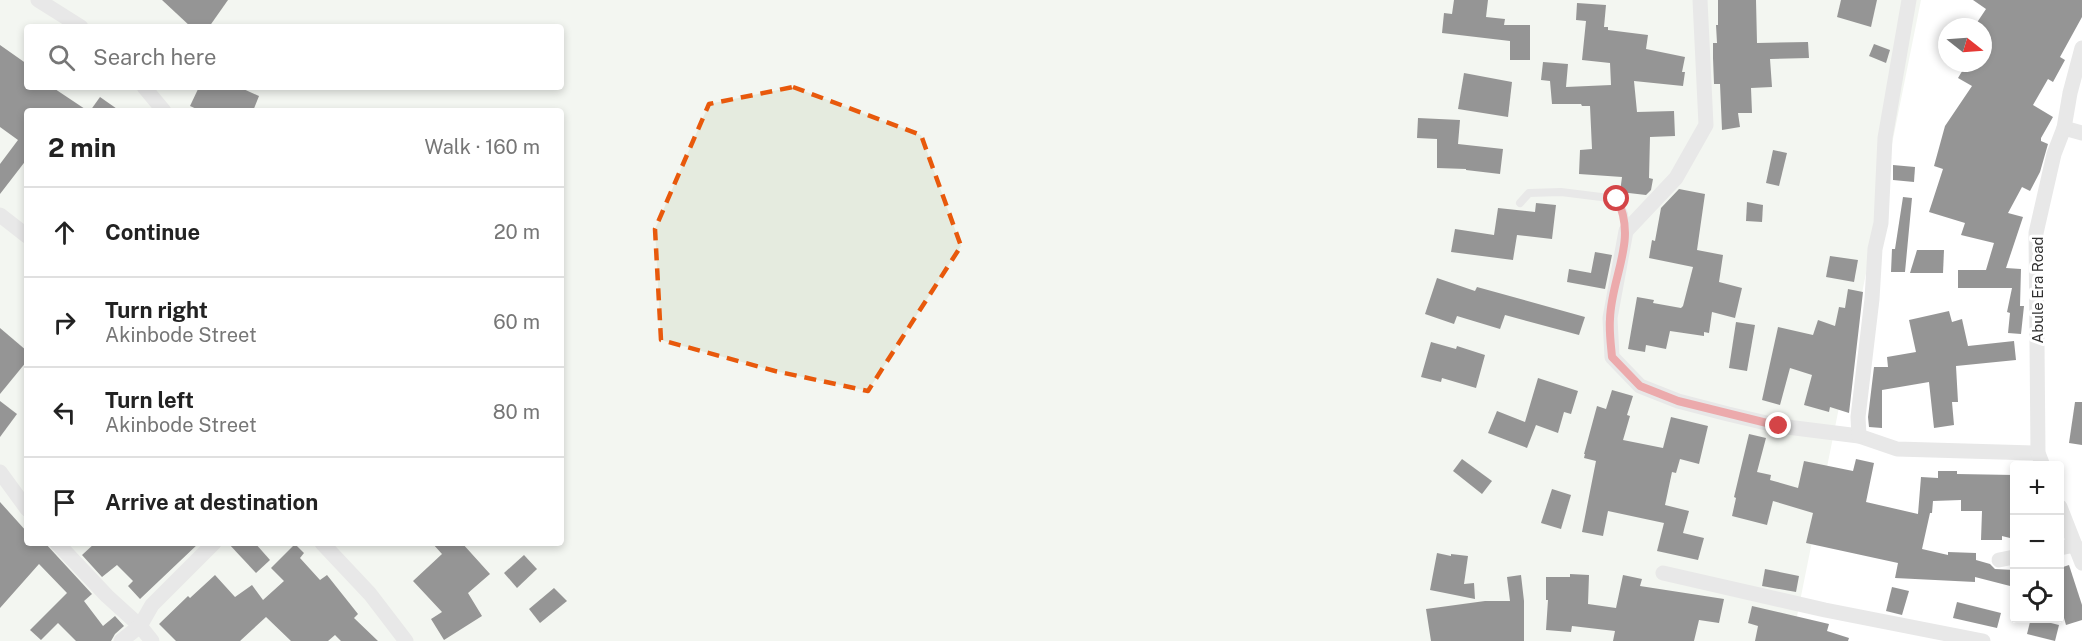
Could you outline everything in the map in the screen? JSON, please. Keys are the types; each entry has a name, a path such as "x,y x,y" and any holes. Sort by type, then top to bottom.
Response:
{"street":[{"path":"38,0 76,24"},
{"path":"1700,0 1706,125 1676,178 1626,231 1610,318 1612,357 1640,386 1678,401 1728,414 1779,426 1859,436 1897,449 2041,459"},
{"path":"1859,436 1858,417 1866,361 1875,249 1881,223 1885,138 1909,0"},
{"name":"Abule Era Road","path":"2041,459 2036,233 2054,154 2064,128 2070,93 2082,48"},
{"path":"146,90 162,108"},
{"path":"2064,128 2082,133"},
{"path":"0,215 24,234"},
{"path":"0,472 24,504"},
{"path":"2061,515 2067,546 2082,563"},
{"path":"60,546 107,597 140,626 152,641"},
{"path":"121,641 140,626 152,605 211,546"},
{"path":"325,546 370,594 406,641"},
{"path":"1663,573 1825,610 1983,641"}],"lane":[{"path":"1520,203 1529,193 1561,192 1617,199 1624,214 1626,231"}],"highlighted area":[{"path":"793,87 921,135 961,246 868,391 775,371 661,340 655,229 709,104"}],"shaded area":[{"path":"0,0 1921,0 1792,641 0,641"}],"building":[{"path":"162,0 228,0 211,24 188,24"},
{"path":"1454,0 1488,0 1486,17 1505,19 1504,25 1530,25 1530,60 1510,60 1510,41 1442,33 1444,13 1452,14"},
{"path":"1718,0 1756,0 1757,43 1808,42 1809,58 1770,59 1772,87 1751,88 1752,113 1738,113 1740,127 1722,130 1720,84 1714,84 1713,58 1713,43 1717,43"},
{"path":"1841,0 1877,0 1871,27 1837,17"},
{"path":"1973,0 2082,0 2082,17 2060,57 2065,60 2053,82 2048,79 2033,105 2053,117 2041,138 2041,141 2048,144 2040,172 2030,191 2022,187 2008,213 2023,217 2006,268 2021,269 2020,306 2024,306 2021,334 2008,333 2010,313 2007,312 2012,288 1958,288 1958,270 1986,270 1994,243 1961,235 1965,223 1929,212 1943,169 1934,166 1945,126 1972,86 1958,78 1962,72 1992,72 1992,18 1980,18 1986,9"},
{"path":"1577,3 1606,5 1604,27 1608,27 1608,30 1648,35 1646,49 1685,57 1682,72 1685,72 1683,86 1634,81 1637,112 1674,111 1675,136 1650,137 1649,178 1653,179 1651,190 1646,195 1620,192 1622,177 1579,174 1580,150 1592,149 1590,106 1552,104 1550,81 1541,80 1543,62 1568,64 1566,87 1611,85 1610,63 1582,60 1586,21 1576,20"},
{"path":"1874,44 1890,50 1886,63 1869,56"},
{"path":"0,45 24,62 24,90 56,90 84,108 24,108 24,163 0,194 0,164 18,140 0,127"},
{"path":"1464,73 1512,82 1508,117 1458,109"},
{"path":"198,90 246,90 259,96 254,108 194,108 190,106"},
{"path":"100,97 116,108 92,108"},
{"path":"1418,118 1460,120 1458,144 1503,149 1500,174 1437,168 1437,139 1417,138"},
{"path":"1773,150 1787,153 1779,186 1766,183"},
{"path":"1893,165 1915,167 1914,182 1893,180"},
{"path":"1679,189 1705,194 1697,250 1723,255 1719,282 1742,288 1735,318 1712,312 1709,333 1704,332 1704,336 1670,331 1666,349 1646,345 1645,352 1628,349 1637,297 1654,300 1653,303 1681,308 1683,306 1693,267 1649,258 1652,240 1655,241 1661,208"},
{"path":"1903,197 1912,198 1905,272 1891,272 1892,249 1895,249"},
{"path":"1747,202 1763,205 1762,222 1746,221"},
{"path":"1536,203 1556,205 1552,239 1517,235 1513,260 1451,252 1455,229 1494,235 1498,208 1535,212"},
{"path":"1917,250 1944,250 1943,273 1910,273"},
{"path":"1595,252 1612,255 1605,289 1567,282 1569,269 1591,273"},
{"path":"1830,256 1858,260 1854,282 1826,277"},
{"path":"1437,278 1475,291 1477,287 1585,317 1579,335 1505,315 1500,329 1457,316 1454,324 1425,314"},
{"path":"1848,289 1863,292 1849,413 1830,407 1829,412 1804,405 1812,375 1790,368 1780,405 1762,400 1778,327 1813,335 1818,320 1835,326 1839,307 1845,308"},
{"path":"1949,311 1952,322 1962,319 1968,346 2014,341 2016,360 1956,366 1958,402 1952,402 1954,425 1934,428 1929,382 1882,390 1882,428 1869,427 1868,417 1874,367 1888,367 1887,357 1916,352 1909,320"},
{"path":"1736,322 1755,325 1747,371 1729,368"},
{"path":"0,328 24,348 24,365 0,394"},
{"path":"1431,342 1456,349 1457,346 1485,355 1476,388 1442,378 1441,382 1421,377"},
{"path":"1538,378 1578,391 1571,414 1564,412 1558,433 1536,425 1527,448 1488,433 1497,411 1525,422"},
{"path":"1612,390 1633,396 1623,440 1663,448 1671,417 1708,426 1699,464 1680,459 1676,473 1672,472 1665,505 1689,511 1683,533 1704,538 1698,560 1657,551 1664,523 1608,511 1603,536 1582,532 1596,461 1584,458 1584,454 1597,406 1606,409"},
{"path":"0,401 17,414 0,437"},
{"path":"2075,402 2082,402 2082,445 2069,443"},
{"path":"1749,434 1766,438 1757,472 1771,475 1770,480 1798,488 1804,461 1853,471 1856,459 1874,463 1866,502 1918,514 1921,477 1938,478 1938,471 1957,471 1957,474 2010,475 2010,538 2002,536 2002,540 1981,540 1982,511 1961,511 1961,500 1933,501 1922,549 1948,555 1948,552 1976,553 1976,560 1990,564 1995,569 2010,570 2010,586 1975,577 1975,582 1895,578 1898,563 1806,543 1813,513 1773,501 1767,525 1732,516 1736,498 1734,497"},
{"path":"1462,459 1492,481 1482,494 1453,471"},
{"path":"1552,489 1571,495 1561,529 1541,523"},
{"path":"0,502 24,529 24,546 48,546 92,594 84,601 103,626 115,616 124,626 111,641 76,641 58,623 41,640 30,630 67,593 39,564 0,608"},
{"path":"92,546 196,546 140,599 128,586 133,581 117,565 102,577 82,555"},
{"path":"231,546 258,546 270,560 256,573"},
{"path":"293,546 297,546 304,553 300,558 320,580 327,575 358,614 354,618 378,641 341,641 335,635 328,641 291,641 266,617 240,641 176,641 159,624 188,596 190,598 215,575 235,597 252,585 263,600 284,581 271,568"},
{"path":"435,546 465,546 490,574 468,593 482,616 444,640 431,619 442,612 413,581 442,554"},
{"path":"1437,553 1468,556 1464,584 1474,583 1475,599 1430,590"},
{"path":"524,555 537,569 517,588 504,573"},
{"path":"2069,565 2082,605 2082,620 2066,625 2064,618 2064,567"},
{"path":"1765,569 1799,576 1796,592 1762,586"},
{"path":"1570,574 1589,575 1588,604 1616,608 1623,575 1642,579 1640,586 1724,599 1719,623 1699,620 1694,641 1613,641 1615,631 1572,626 1571,632 1546,630 1548,600 1546,600 1546,577 1570,577"},
{"path":"1521,575 1524,601 1524,641 1431,641 1426,609 1485,601 1510,601 1507,577"},
{"path":"1892,587 1909,591 1902,615 1886,611"},
{"path":"554,588 567,601 540,623 529,609"},
{"path":"1957,602 2001,613 1997,628 1953,618"},
{"path":"1752,606 1829,624 1827,631 1849,638 1848,641 1755,641 1758,626 1748,623"},
{"path":"2030,623 2059,625 2055,641 2027,634"}],"route":[{"path":"1617,199 1624,214 1626,231 1610,318 1612,357 1640,386 1678,401 1779,426"}]}
